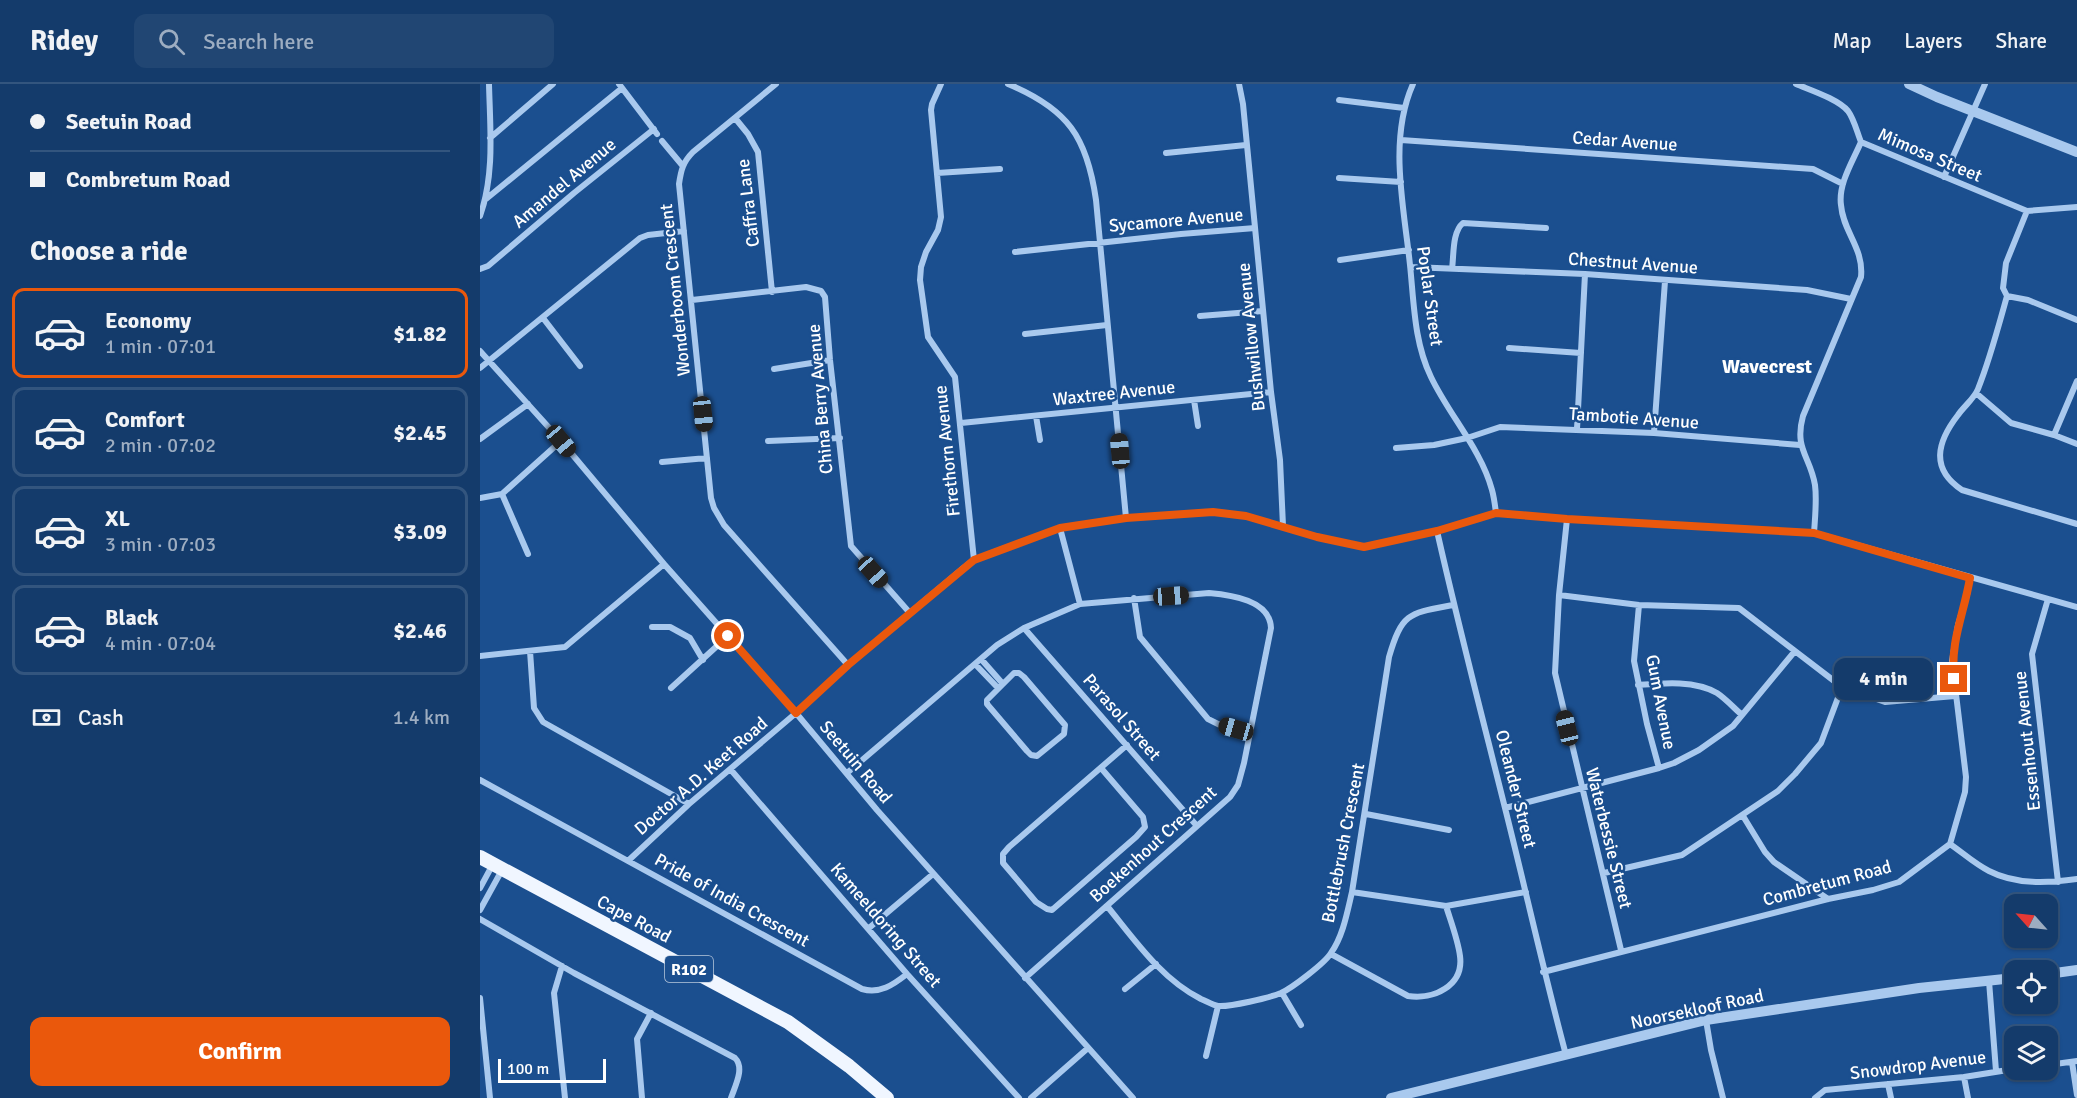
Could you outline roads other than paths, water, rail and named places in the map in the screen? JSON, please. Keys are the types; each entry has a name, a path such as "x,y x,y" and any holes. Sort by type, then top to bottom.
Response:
{"main road":[{"name":"Cape Road","path":"480,857 788,1022 849,1066 887,1098"}],"street":[{"path":"480,216 486,199 490,138 489,84"},
{"path":"490,138 553,84"},
{"path":"662,141 682,165 702,144 776,84"},
{"name":"Firethorn Avenue","path":"941,84 932,110 941,224 926,252 920,280 928,337 955,377 974,560"},
{"path":"1008,84 1036,96 1047,104 1071,126 1087,154 1093,177 1126,518"},
{"name":"Bushwillow Avenue","path":"1239,84 1243,104 1271,392 1280,460 1283,526"},
{"name":"Poplar Street","path":"1413,84 1404,108 1401,182 1413,304 1423,357 1431,378 1467,438 1492,490 1496,513"},
{"name":"Mimosa Street","path":"1796,84 1845,108 1861,142 2027,211 2077,207"},
{"path":"1909,84 2077,152"},
{"path":"1944,177 1984,84"},
{"path":"486,199 620,86"},
{"name":"Amandel Avenue","path":"480,268 488,266 574,193 655,131 620,86"},
{"path":"1339,100 1404,108"},
{"name":"Caffra Lane","path":"735,118 748,134 758,152 772,292"},
{"name":"Cedar Avenue","path":"1401,140 1813,169 1843,184"},
{"path":"1814,533 1815,484 1800,445 1799,432 1803,416 1851,299 1858,288 1862,264 1858,249 1843,216 1840,202 1843,184 1861,142"},
{"path":"1166,153 1246,145"},
{"name":"Wonderboom Crescent","path":"682,165 680,184 684,231 711,498 718,516 848,665"},
{"path":"937,173 1000,169"},
{"path":"1339,178 1401,182"},
{"path":"2027,211 2006,263 2003,288 2007,296 1989,361 1976,393 1952,424 1940,450 1940,462 1948,479 1962,490 2077,524"},
{"path":"1452,269 1456,233 1463,223 1546,228"},
{"name":"Sycamore Avenue","path":"1100,243 1255,228"},
{"path":"480,368 639,238 684,231"},
{"path":"1016,252 1100,243"},
{"path":"1340,260 1409,250"},
{"name":"Chestnut Avenue","path":"1411,267 1585,274 1807,290 1851,299"},
{"path":"1577,429 1585,274"},
{"path":"1654,433 1665,281"},
{"name":"China Berry Avenue","path":"692,300 806,287 823,293 826,303 830,360 851,546 909,612"},
{"path":"2007,296 2028,300 2077,321"},
{"path":"1200,316 1263,311"},
{"path":"543,318 580,366"},
{"path":"1025,334 1107,324"},
{"path":"1509,348 1581,353"},
{"name":"Seetuin Road","path":"480,351 561,441 664,564 796,713 933,874 1133,1098"},
{"path":"774,369 830,360"},
{"path":"2054,435 2077,381"},
{"name":"Waxtree Avenue","path":"961,423 1271,392"},
{"path":"1976,393 2011,423 2077,444"},
{"path":"1194,400 1198,426"},
{"path":"480,439 528,404"},
{"path":"1036,416 1040,440"},
{"name":"Tambotie Avenue","path":"1467,438 1500,427 1654,433 1800,445"},
{"path":"768,441 840,438"},
{"path":"1396,448 1434,445 1467,438"},
{"path":"480,498 502,494 561,441"},
{"path":"662,462 707,458"},
{"path":"502,494 528,554"},
{"name":"Doctor A.D. Keet Road","path":"629,860 689,804 731,770 848,665 974,560 1060,528 1126,518 1213,512 1246,516 1317,537 1364,547 1437,531 1496,513 1814,533 2077,607"},
{"name":"Waterbessie Street","path":"1567,519 1559,595 1555,673 1621,950"},
{"path":"1060,528 1080,604"},
{"name":"Oleander Street","path":"1437,531 1526,892 1543,972 1566,1055"},
{"path":"480,656 558,649 570,645 664,564"},
{"path":"1970,578 1952,661 1966,777 1965,792 1950,844 1985,869 2005,877 2041,883 2077,879"},
{"name":"Boekenhout Crescent","path":"847,773 997,645 1024,628 1080,604 1209,593 1229,595 1264,611 1271,623 1271,628 1244,763 1230,797 1025,978"},
{"path":"1559,595 1639,605 1739,608 1842,687 1885,702 1955,696"},
{"path":"1134,598 1138,633 1146,646 1208,718 1222,726 1249,733"},
{"name":"Essenhout Avenue","path":"2048,599 2032,654 2058,882"},
{"name":"Bottlebrush Crescent","path":"1218,1006 1282,993 1331,954 1345,921 1352,892 1389,657 1394,641 1400,627 1417,612 1454,605"},
{"name":"Gum Avenue","path":"1639,605 1634,661 1659,768"},
{"path":"652,627 661,623 690,638 703,660"},
{"name":"Parasol Street","path":"1024,628 1197,826"},
{"path":"671,688 728,636"},
{"path":"530,651 534,708 543,722 689,804"},
{"path":"1505,808 1659,768 1699,750 1733,726 1795,651"},
{"path":"981,659 1000,686"},
{"path":"975,664 1000,686"},
{"path":"1014,673 1021,674 1064,722 1066,729 1064,734 1041,754 1031,755 988,706 987,698 1000,686 1014,673"},
{"path":"1638,685 1662,682 1704,688 1718,693 1742,715"},
{"path":"1604,873 1682,855 1778,791 1821,743 1842,687"},
{"path":"1101,768 1143,818 1145,827 1052,910 1047,909 1036,902 1003,863 1003,854 1127,745"},
{"name":"Kameeldoring Street","path":"731,770 907,974 1019,1098"},
{"name":"Pride of India Crescent","path":"480,780 862,989 873,991 886,988 907,974"},
{"path":"1366,814 1449,830"},
{"path":"1743,816 1765,852 1774,862 1828,899"},
{"name":"Combretum Road","path":"1543,972 1621,950 1899,882 1950,844"},
{"path":"480,888 498,867"},
{"path":"480,910 498,867"},
{"path":"868,928 933,874"},
{"path":"1352,892 1446,906 1526,892"},
{"path":"1107,906 1155,964 1190,992 1218,1006 1206,1056"},
{"path":"1331,954 1408,996 1422,997 1442,992 1451,984 1460,962 1446,906"},
{"path":"480,919 562,966 737,1059 740,1071 731,1098"},
{"path":"1125,989 1155,964"},
{"path":"562,966 554,993 565,1098"},
{"path":"2058,973 2077,970"},
{"name":"Noorsekloof Road","path":"1391,1098 1706,1020 1919,988 2004,979"},
{"path":"1989,981 1996,1071"},
{"path":"1282,993 1301,1025"},
{"path":"480,998 490,1098"},
{"path":"642,1098 637,1039 651,1013"},
{"path":"1706,1020 1723,1098"},
{"path":"1031,1098 1088,1048"},
{"path":"2058,1064 2074,1062 2077,1095"},
{"name":"Snowdrop Avenue","path":"1815,1098 1825,1090 1964,1077 2004,1070"},
{"path":"1964,1077 1968,1098"},
{"path":"1888,1084 1891,1098"}],"district":[{"name":"Wavecrest","path":"1767,366"}]}
